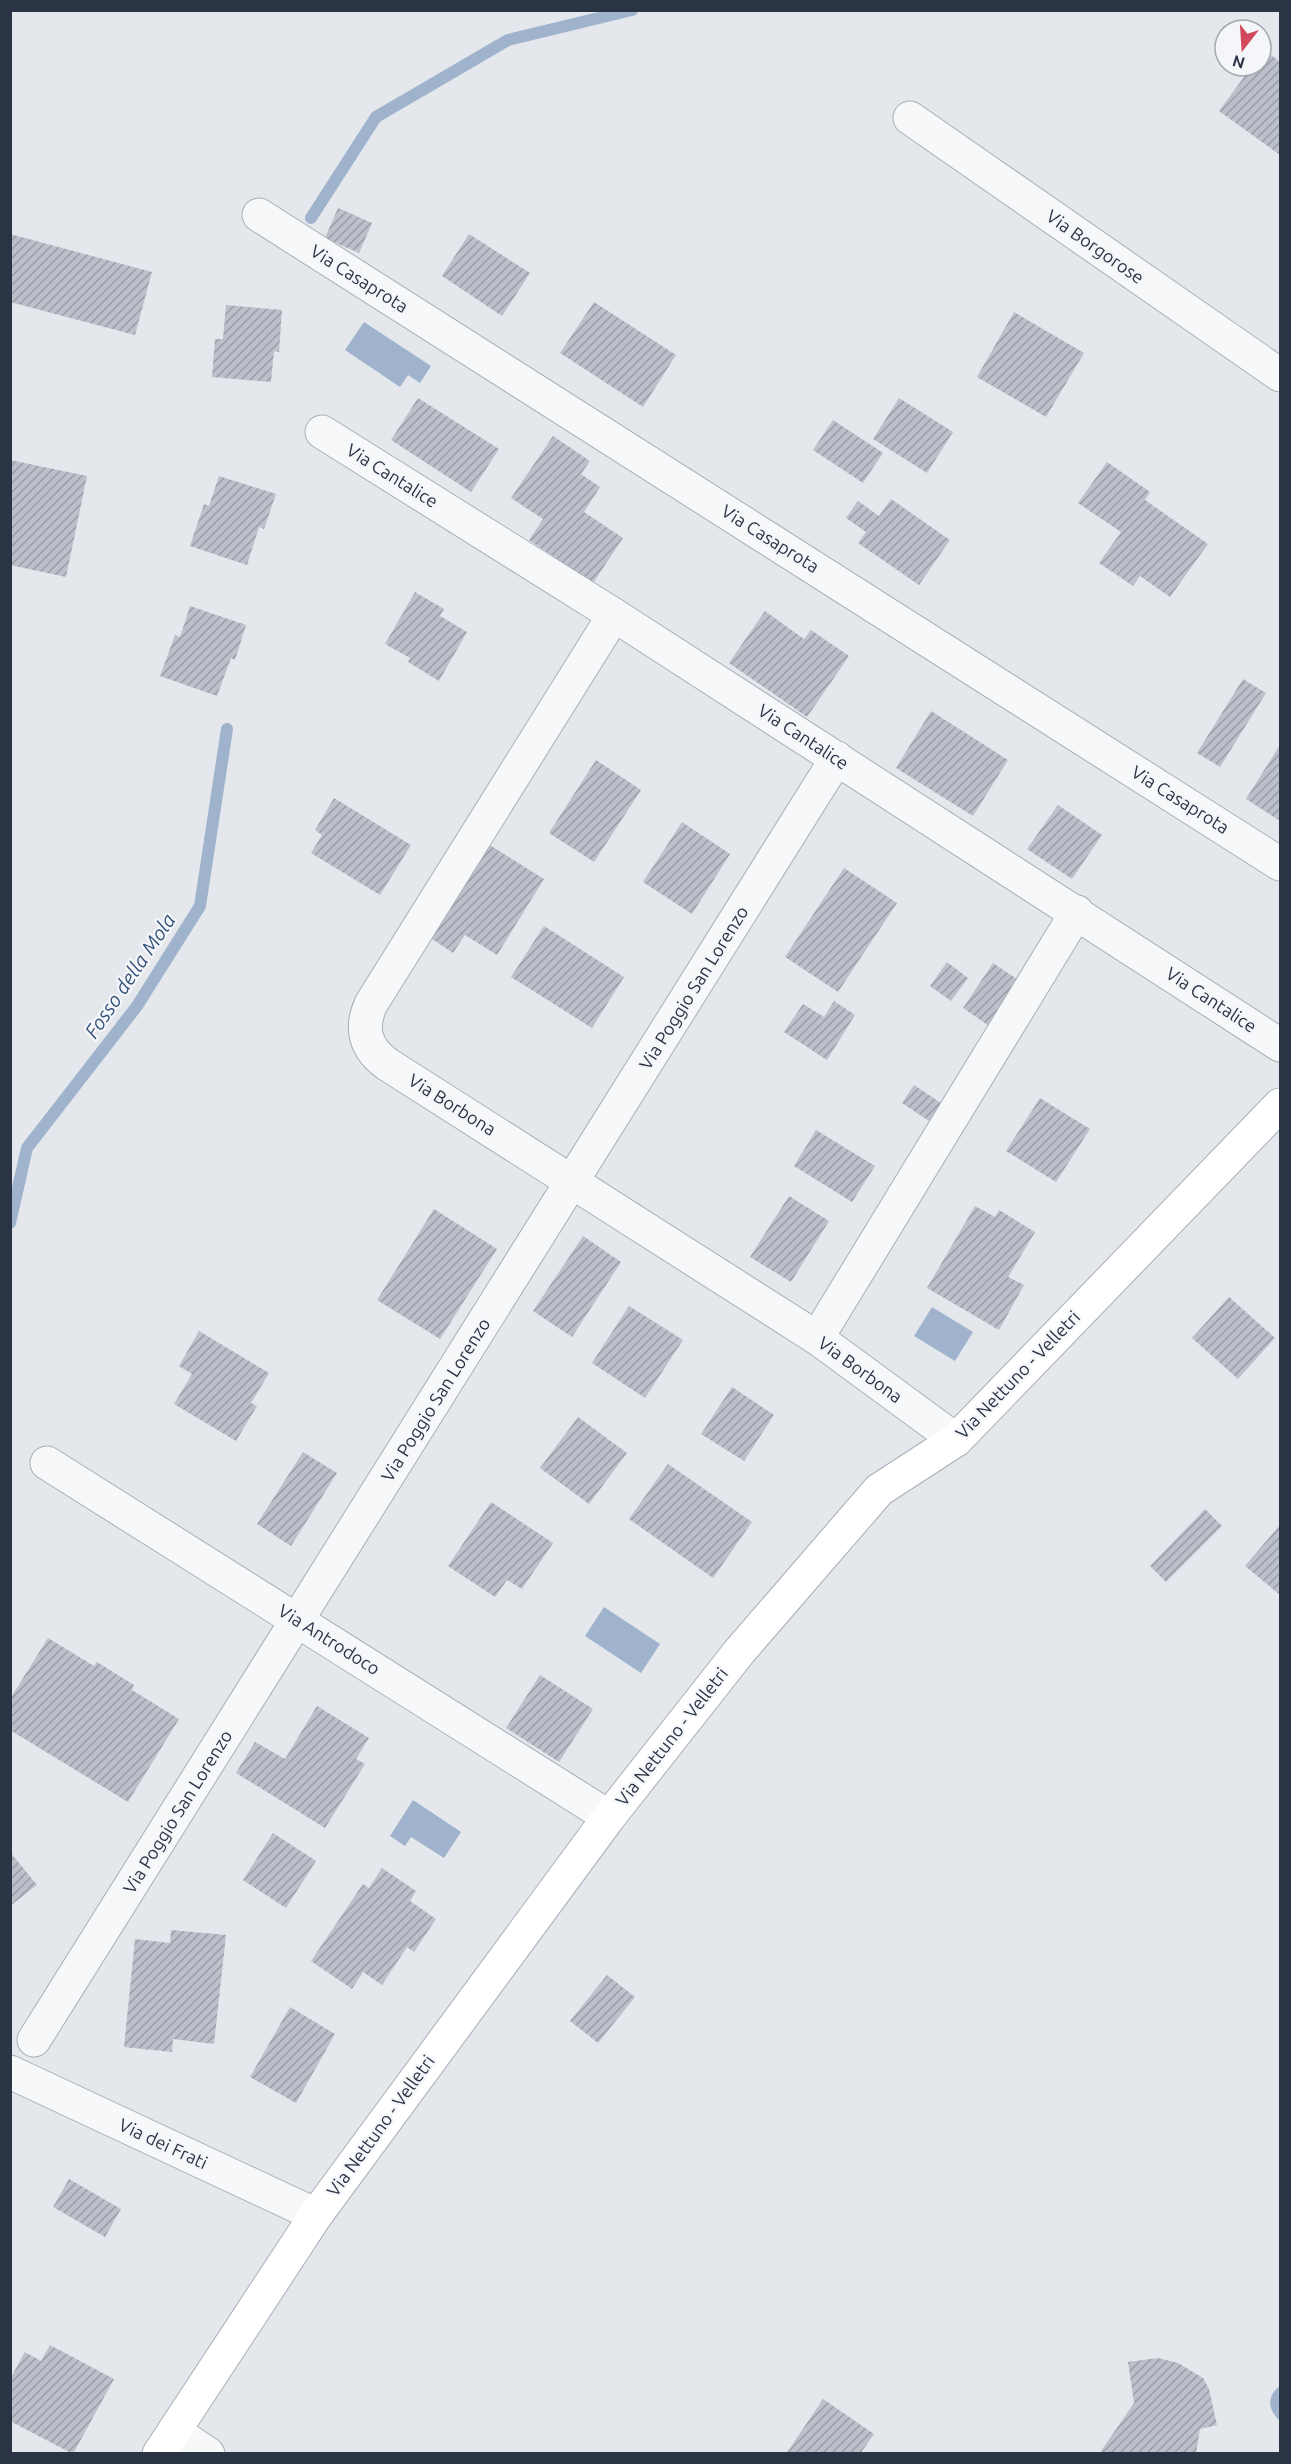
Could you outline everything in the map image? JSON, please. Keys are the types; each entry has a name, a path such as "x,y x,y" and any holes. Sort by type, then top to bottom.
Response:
{"main road":[{"name":"Via Nettuno - Velletri","path":"167,2442 316,2215 609,1817 739,1652 879,1490 956,1440 1281,1105"}],"street":[{"name":"Via Borgorose","path":"910,118 1281,375"},
{"name":"Via Casaprota","path":"259,215 1281,864"},
{"name":"Via Cantalice","path":"322,432 614,615 1281,1045"},
{"name":"Via Borbona","path":"614,615 371,1004 364,1027 370,1047 387,1064 817,1338 956,1440"},
{"name":"Via Poggio San Lorenzo","path":"34,2040 837,759"},
{"path":"817,1338 1077,912"},
{"name":"Via Antrodoco","path":"47,1463 609,1817"},
{"name":"Via dei Frati","path":"10,2072 316,2215"},
{"path":"167,2442 208,2454"}],"water":[{"path":"364,322 431,366 420,383 408,375 400,387 345,350"},
{"path":"932,1307 973,1332 955,1361 914,1336"},
{"path":"604,1607 660,1644 641,1673 585,1636"},
{"path":"413,1800 461,1832 444,1858 411,1837 405,1846 390,1836"},
{"path":"1280,2386 1280,2421 1270,2403 1272,2394"}],"building":[{"path":"1273,56 1280,62 1280,155 1219,111 1243,78 1273,78"},
{"path":"338,208 372,223 359,253 325,238"},
{"path":"10,234 152,272 135,335 10,302"},
{"path":"469,234 530,273 502,316 442,276"},
{"path":"594,302 676,355 643,407 560,353"},
{"path":"226,305 282,310 279,352 274,351 271,382 212,377 215,339 223,339"},
{"path":"1014,312 1084,353 1046,417 977,377"},
{"path":"418,398 499,449 471,492 391,440"},
{"path":"899,398 953,432 927,473 873,439"},
{"path":"833,420 883,453 863,483 813,450"},
{"path":"553,436 590,461 581,474 600,487 584,512 623,538 593,583 529,540 543,519 511,498"},
{"path":"10,460 87,476 66,577 10,565"},
{"path":"1107,462 1150,492 1145,500 1208,544 1170,597 1140,576 1133,586 1099,563 1121,532 1078,503"},
{"path":"219,476 276,494 264,529 259,527 247,565 190,546 204,504 209,506"},
{"path":"891,499 950,540 919,585 858,543 866,532 846,518 858,501 879,516"},
{"path":"415,592 444,609 440,616 467,632 439,681 408,662 410,658 385,644"},
{"path":"190,606 246,625 235,660 231,658 217,696 160,676 175,635 180,637"},
{"path":"765,611 804,639 811,630 849,656 807,717 729,663"},
{"path":"1243,679 1266,693 1220,767 1197,753"},
{"path":"931,711 1008,760 973,816 896,768"},
{"path":"1280,745 1280,821 1246,799"},
{"path":"596,760 641,790 594,862 549,833"},
{"path":"334,798 411,845 380,895 311,853 322,835 315,830"},
{"path":"1058,805 1102,835 1072,879 1027,849"},
{"path":"682,822 730,854 692,914 643,882"},
{"path":"488,844 544,879 497,955 465,935 453,953 429,937"},
{"path":"844,868 897,903 838,992 785,957"},
{"path":"544,926 624,977 592,1028 511,977"},
{"path":"947,962 968,978 951,1001 930,986"},
{"path":"993,963 1023,983 992,1028 963,1008"},
{"path":"834,1001 855,1015 827,1060 784,1032 803,1004 824,1017"},
{"path":"914,1085 947,1107 935,1125 902,1103"},
{"path":"1040,1098 1090,1129 1056,1182 1006,1151"},
{"path":"816,1130 875,1166 852,1202 794,1166"},
{"path":"789,1196 829,1221 791,1282 750,1257"},
{"path":"975,1206 995,1217 999,1210 1035,1232 1008,1277 1024,1285 999,1330 927,1288"},
{"path":"434,1209 497,1249 440,1339 377,1300"},
{"path":"583,1236 621,1262 572,1337 533,1311"},
{"path":"1229,1297 1275,1338 1238,1379 1192,1338"},
{"path":"629,1306 683,1340 645,1398 592,1363"},
{"path":"199,1331 269,1373 251,1403 257,1406 236,1441 174,1404 192,1374 179,1366"},
{"path":"732,1387 774,1415 744,1461 701,1434"},
{"path":"578,1417 627,1453 589,1504 540,1468"},
{"path":"303,1452 337,1473 291,1546 257,1524"},
{"path":"668,1464 752,1522 713,1578 629,1519"},
{"path":"491,1502 553,1543 522,1589 507,1580 495,1597 448,1566"},
{"path":"1205,1509 1222,1526 1166,1582 1150,1566"},
{"path":"1279,1526 1280,1528 1280,1595 1245,1566"},
{"path":"48,1638 94,1666 97,1662 134,1685 132,1690 179,1719 128,1802 10,1730 10,1699"},
{"path":"540,1675 593,1709 559,1762 506,1728"},
{"path":"317,1706 369,1738 356,1759 365,1764 325,1828 236,1773 255,1742 285,1759"},
{"path":"273,1833 316,1861 286,1908 243,1880"},
{"path":"10,1852 37,1885 10,1906"},
{"path":"382,1868 416,1891 410,1901 436,1919 414,1952 407,1947 382,1985 363,1972 352,1989 311,1961 363,1884 369,1888"},
{"path":"171,1930 226,1935 214,2044 173,2039 172,2052 124,2047 135,1939 170,1943"},
{"path":"607,1975 635,1997 598,2043 570,2021"},
{"path":"290,2007 335,2034 296,2103 250,2077"},
{"path":"69,2179 121,2209 105,2237 53,2207"},
{"path":"50,2345 114,2379 73,2454 10,2421 10,2379 25,2352 41,2361"},
{"path":"1158,2358 1178,2363 1203,2378 1209,2389 1217,2425 1200,2429 1196,2454 1104,2454 1101,2451 1134,2403 1128,2362"},
{"path":"823,2399 874,2434 860,2454 786,2454"}],"waterway":[{"name":"Fosso della Mola","path":"311,218 376,117 508,40 632,10"},
{"name":"Fosso della Mola","path":"10,1223 27,1148 137,1006 200,906 227,729"}]}
